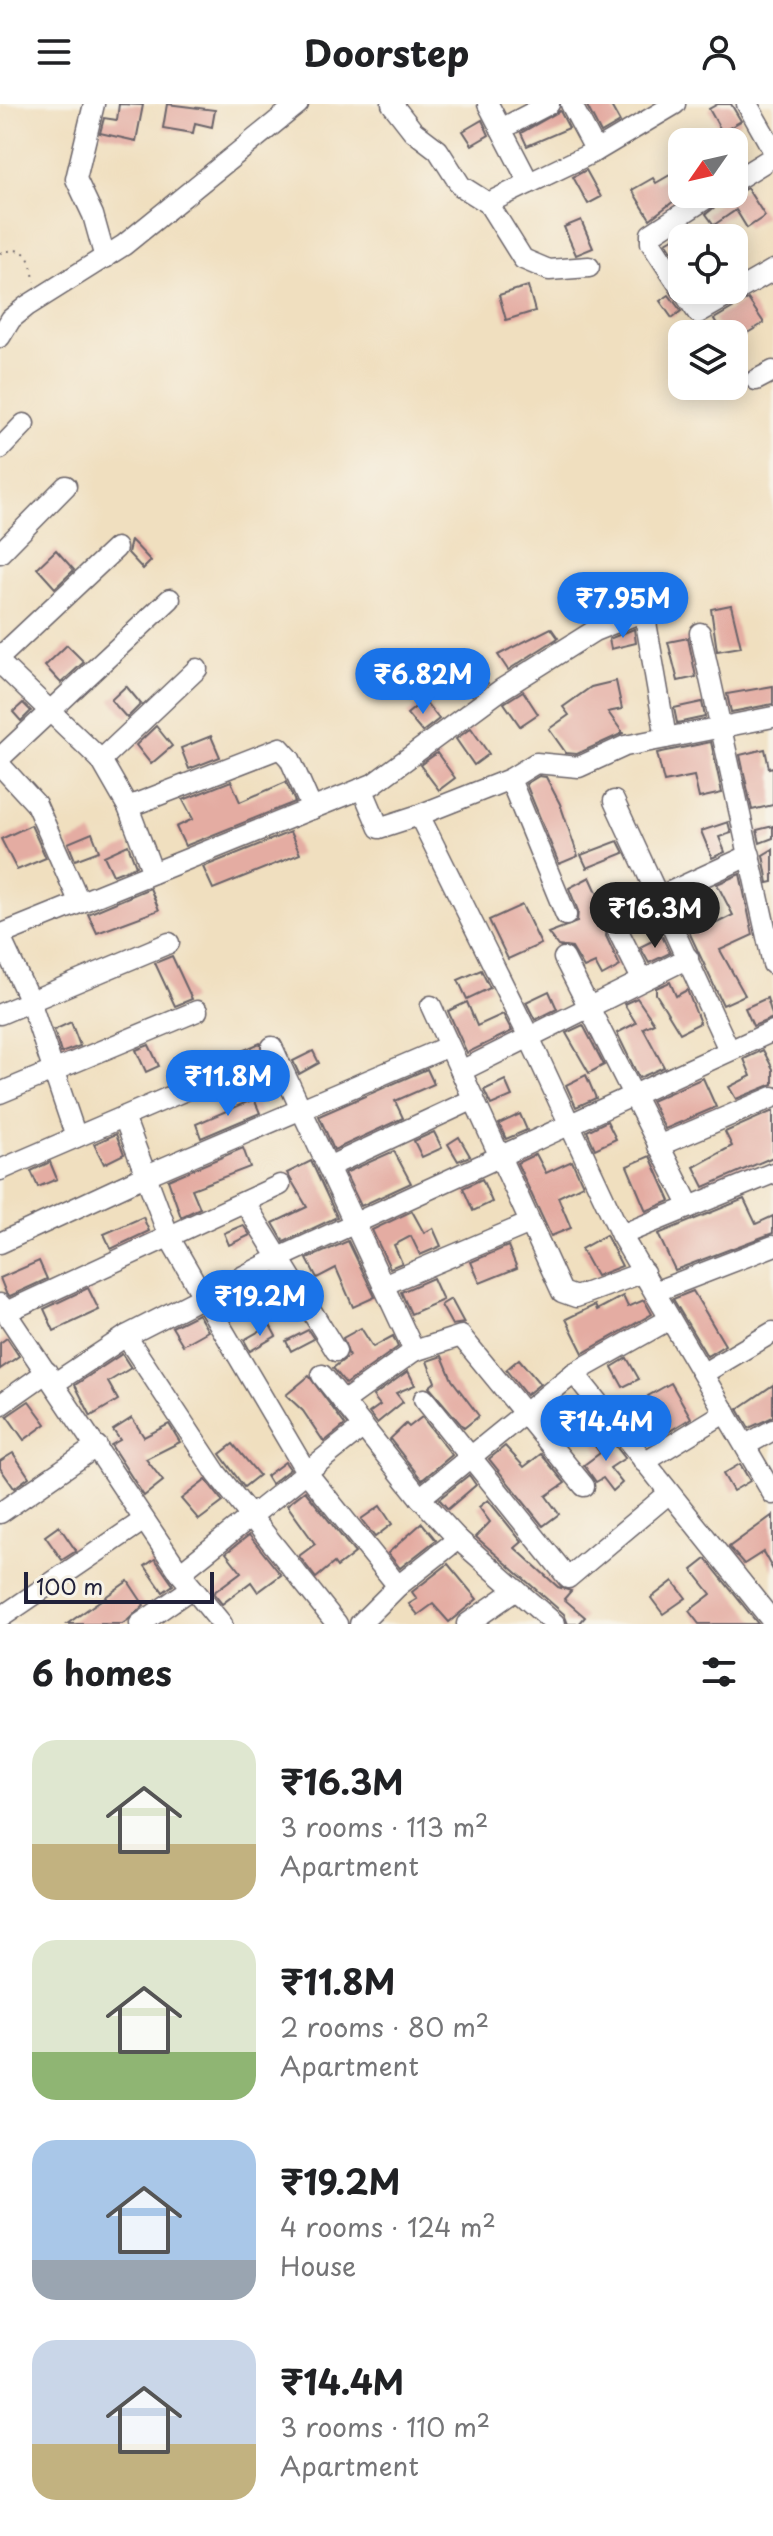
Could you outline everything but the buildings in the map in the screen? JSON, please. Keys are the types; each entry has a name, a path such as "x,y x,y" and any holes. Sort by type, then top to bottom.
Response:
{"street":[{"path":"94,104 76,179 99,233 105,258"},
{"path":"0,337 11,319 27,306 105,258 292,104"},
{"path":"392,104 413,131 438,150 461,186 488,203 523,259 549,270 589,267"},
{"path":"488,104 529,183"},
{"path":"501,129 549,104"},
{"path":"571,104 596,151"},
{"path":"488,203 596,151 675,104"},
{"path":"747,104 773,150"},
{"path":"748,172 773,157"},
{"path":"668,269 651,243 651,234 691,208"},
{"path":"748,284 773,270"},
{"path":"692,304 698,313 714,304"},
{"path":"0,449 24,424"},
{"path":"0,553 66,486"},
{"path":"0,657 116,548"},
{"path":"0,758 170,599"},
{"path":"76,1137 30,1001 0,936 79,901 362,788 528,672 594,631 644,611 666,738"},
{"path":"700,633 773,964"},
{"path":"0,663 101,760 128,807 153,873"},
{"path":"101,760 197,669"},
{"path":"362,788 379,828 510,779 536,763 579,767 625,746 773,717"},
{"path":"128,807 280,748 290,759 312,809"},
{"path":"0,765 36,804 79,901"},
{"path":"510,779 566,915"},
{"path":"614,801 729,1050"},
{"path":"419,815 529,1037 621,1235 657,1291 670,1319 773,1494"},
{"path":"659,897 750,855"},
{"path":"618,931 642,979"},
{"path":"0,1014 169,943"},
{"path":"564,958 690,1207"},
{"path":"461,1071 688,958"},
{"path":"431,1006 567,1297 576,1297 644,1272"},
{"path":"0,1093 197,1011"},
{"path":"0,1405 277,1259 773,1031"},
{"path":"0,1243 147,1175 449,1046"},
{"path":"272,1047 414,1351"},
{"path":"0,1170 230,1071"},
{"path":"658,1146 773,1097"},
{"path":"328,1167 474,1099"},
{"path":"124,1117 169,1237 204,1298 307,1473 398,1586"},
{"path":"621,1235 772,1178"},
{"path":"222,1624 186,1580 144,1520 3,1308 169,1237 280,1185"},
{"path":"245,1203 336,1351"},
{"path":"383,1285 530,1223"},
{"path":"657,1291 773,1246"},
{"path":"420,1498 574,1373 670,1319"},
{"path":"704,1373 773,1332"},
{"path":"126,1336 217,1474 337,1624"},
{"path":"343,1402 414,1351 461,1336 584,1486"},
{"path":"574,1373 773,1622"},
{"path":"322,1375 420,1498 458,1539 555,1624"},
{"path":"424,1399 568,1578 668,1494"},
{"path":"644,1462 726,1412"},
{"path":"140,1624 252,1515 363,1427"},
{"path":"746,1445 773,1430"},
{"path":"0,1513 97,1446"},
{"path":"11,1618 144,1520"},
{"path":"360,1624 398,1586 458,1539"},
{"path":"467,1624 516,1590"}],"path":[{"path":"0,253 14,248 29,257 35,283 27,306"}]}
